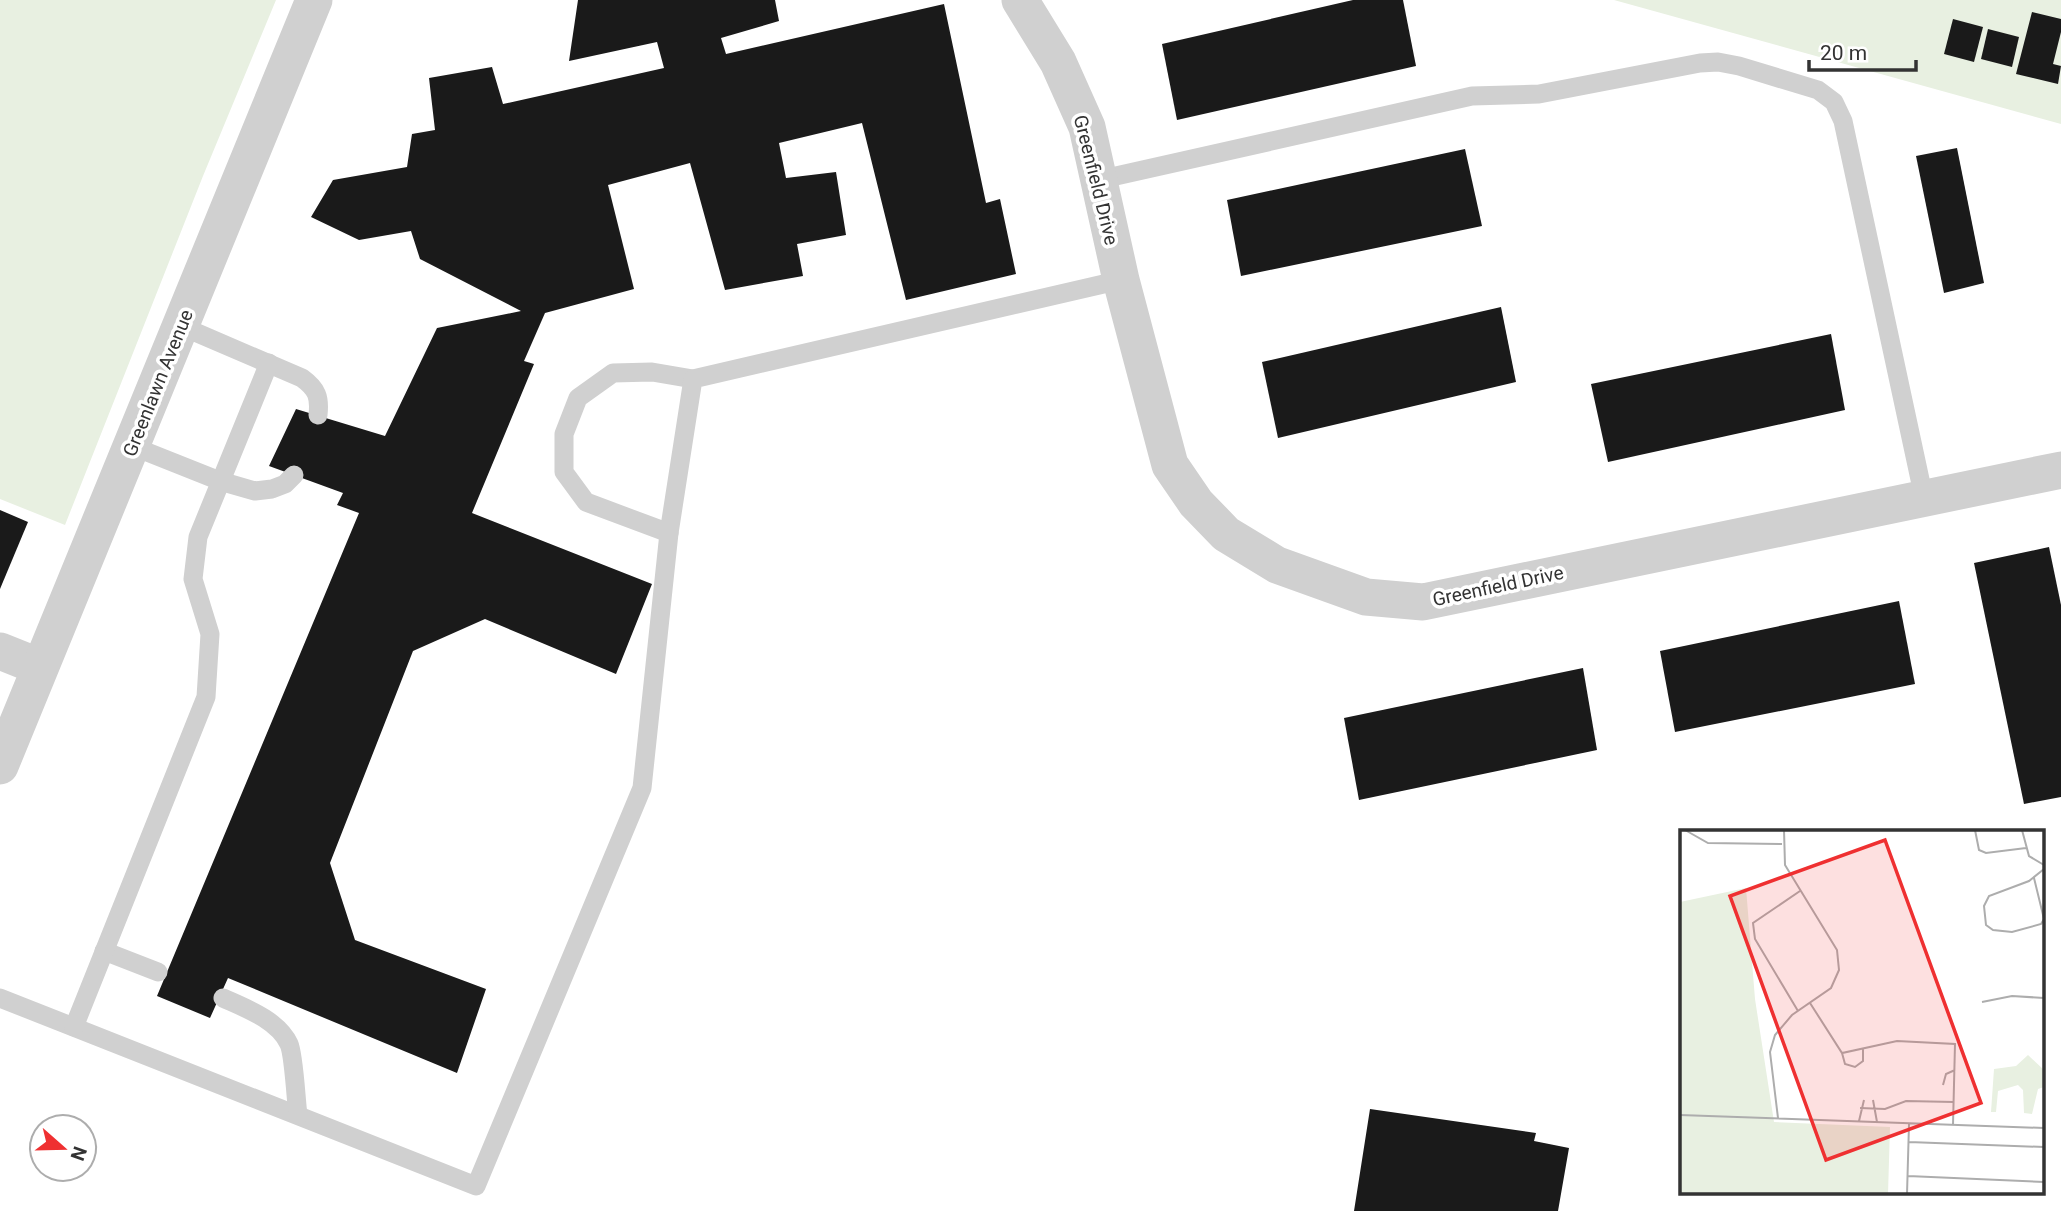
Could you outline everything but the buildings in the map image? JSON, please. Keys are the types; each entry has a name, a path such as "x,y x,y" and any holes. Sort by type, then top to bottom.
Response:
{"street":[{"name":"Greenlawn Avenue","path":"0,766 314,0"},
{"name":"Greenfield Drive","path":"1020,0 1058,62 1087,127 1121,280 1170,465 1196,503 1226,534 1278,565 1366,597 1423,601 2061,470"},
{"path":"0,651 40,667"}],"lane":[{"path":"1098,180 1472,96 1539,94 1700,63 1718,62 1739,66 1818,90 1834,102 1843,121 1924,498"},
{"path":"669,533 586,502 564,472 564,433 578,398 613,373 652,372 693,379 1121,280"},
{"path":"181,326 302,378 314,387 320,400 318,415"},
{"path":"74,1027 206,697 210,634 193,579 198,537 269,363"},
{"path":"0,998 476,1186 642,788 669,533 693,379"},
{"path":"132,446 220,481 255,491 285,484 294,475"},
{"path":"104,951 158,972"},
{"path":"223,998 258,1014 276,1028 290,1045 298,1115"}],"green space":[{"path":"0,0 276,0 203,176 65,525 0,499"},
{"path":"1614,0 2061,0 2061,124"}]}
